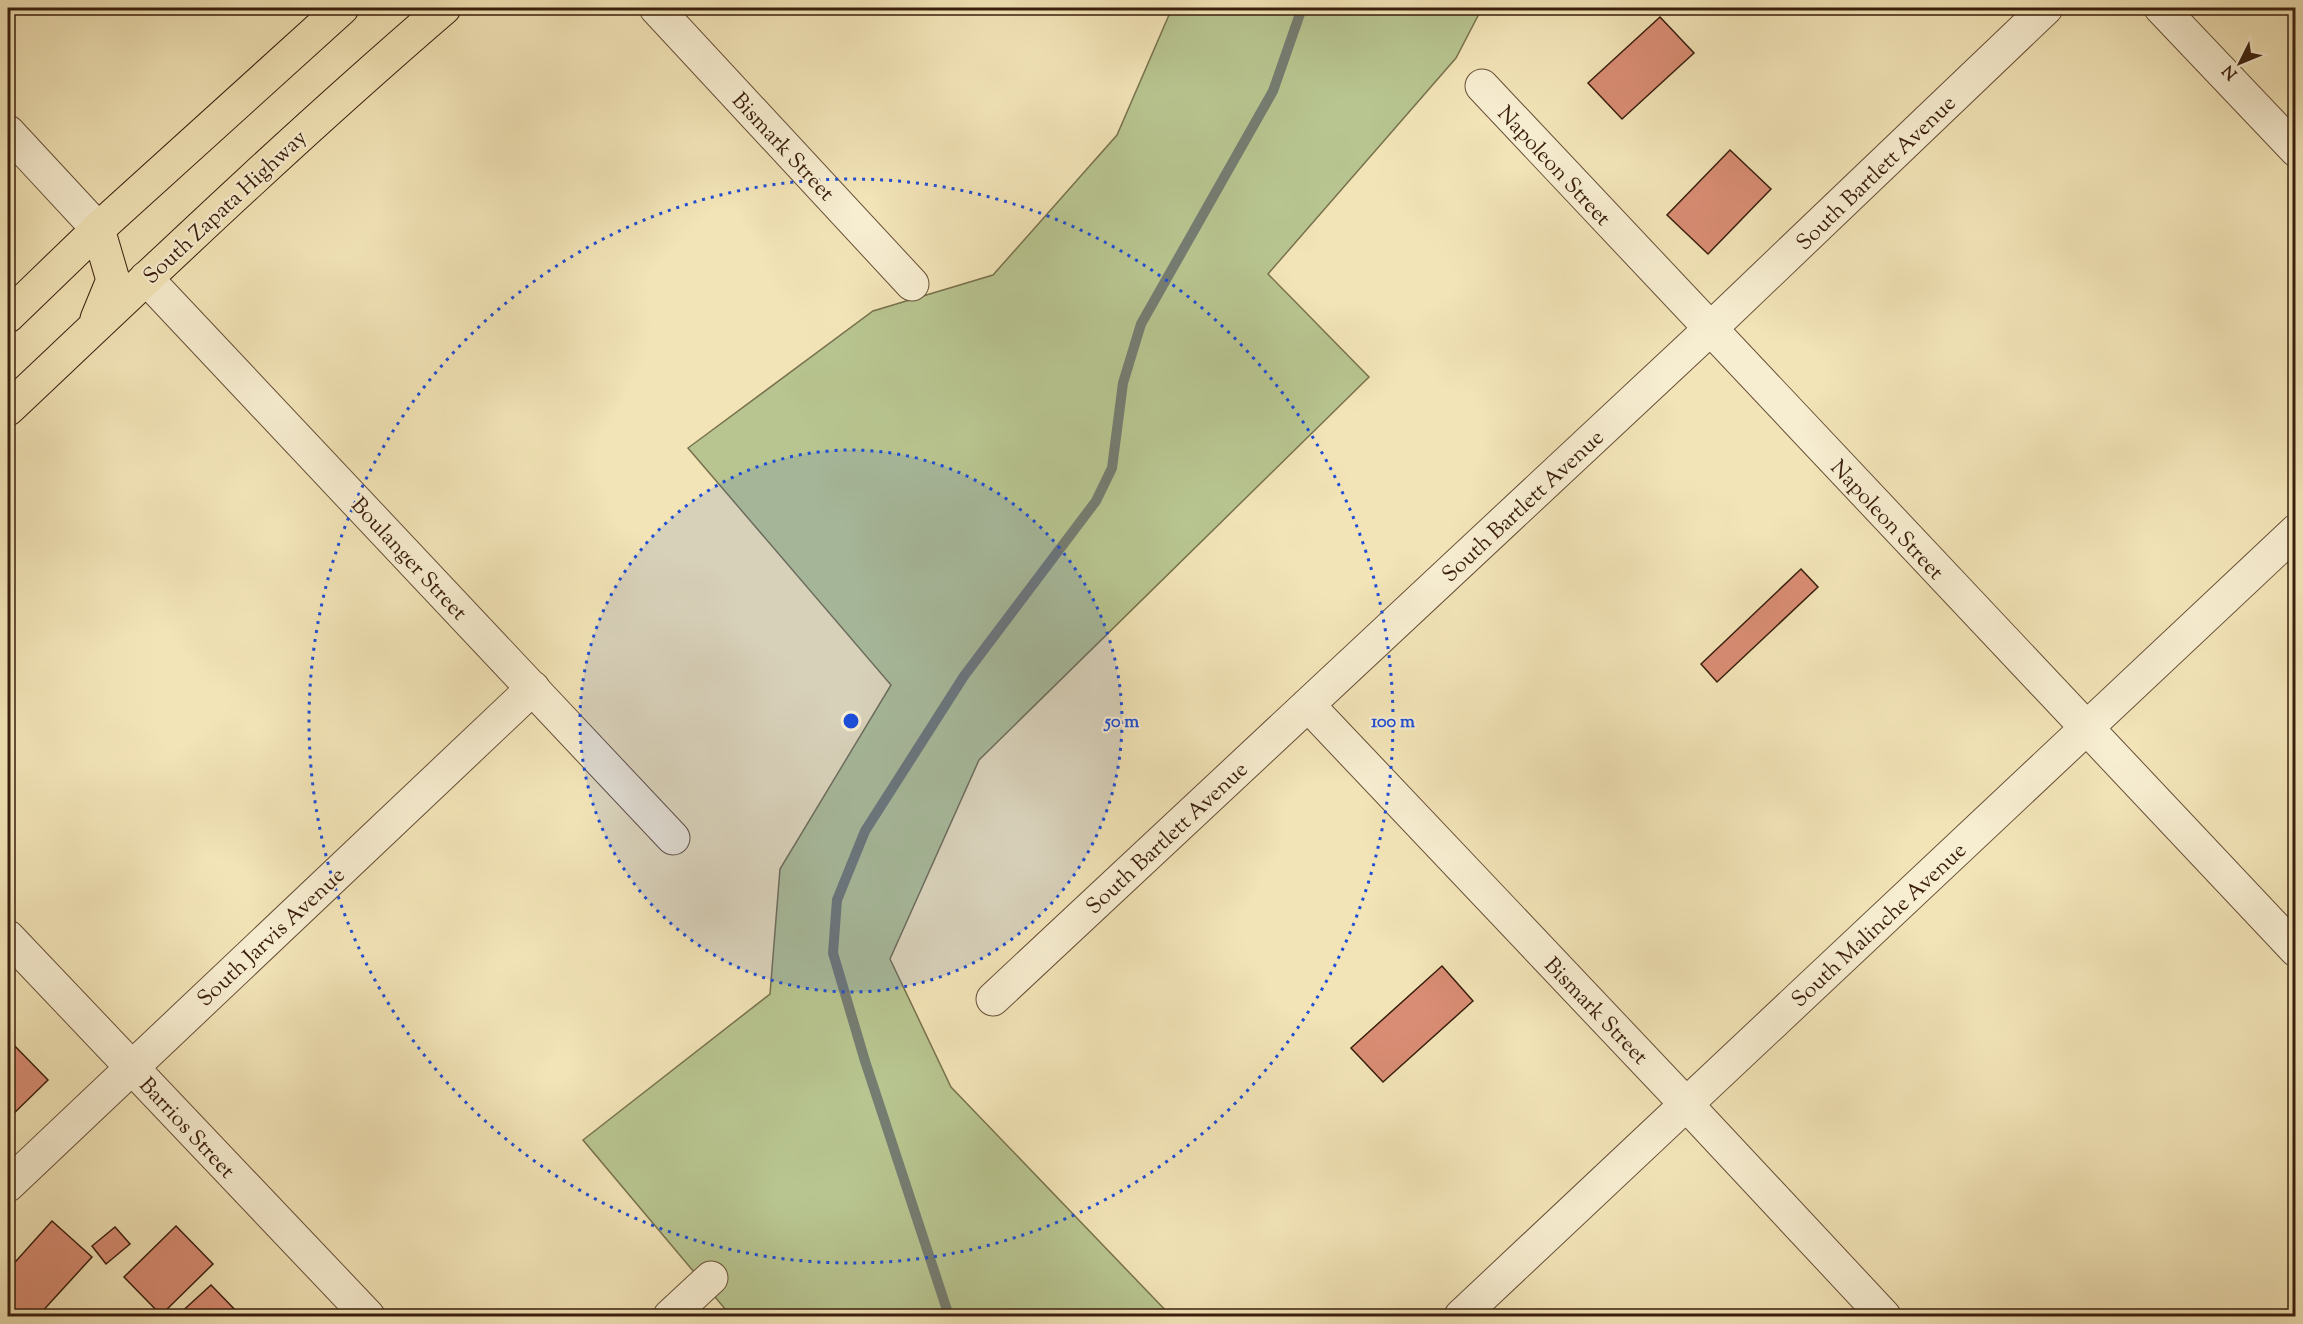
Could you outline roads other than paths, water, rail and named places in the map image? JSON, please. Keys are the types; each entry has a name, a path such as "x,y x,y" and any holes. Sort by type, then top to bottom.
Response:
{"main road":[{"path":"8,316 98,229 342,8"},
{"name":"South Zapata Highway","path":"8,409 369,72 444,8"},
{"path":"93,329 113,280 98,229"}],"street":[{"name":"Bismark Street","path":"657,8 912,284"},
{"name":"South Bartlett Avenue","path":"993,999 1709,330 2046,8"},
{"path":"2161,8 2295,150"},
{"name":"Napoleon Street","path":"1482,86 1709,330 2295,950"},
{"path":"8,132 98,229"},
{"name":"Boulanger Street","path":"146,278 674,838"},
{"name":"South Malinche Avenue","path":"1461,1317 2295,531"},
{"name":"South Jarvis Avenue","path":"8,1185 534,688"},
{"name":"Bismark Street","path":"1308,705 1884,1317"},
{"name":"Barrios Street","path":"8,937 368,1317"},
{"path":"670,1317 711,1278"}],"waterway":[{"path":"949,1316 865,1061 833,953 837,900 865,831 964,676 1096,501 1112,468 1123,383 1141,324 1273,91 1302,8"}]}
